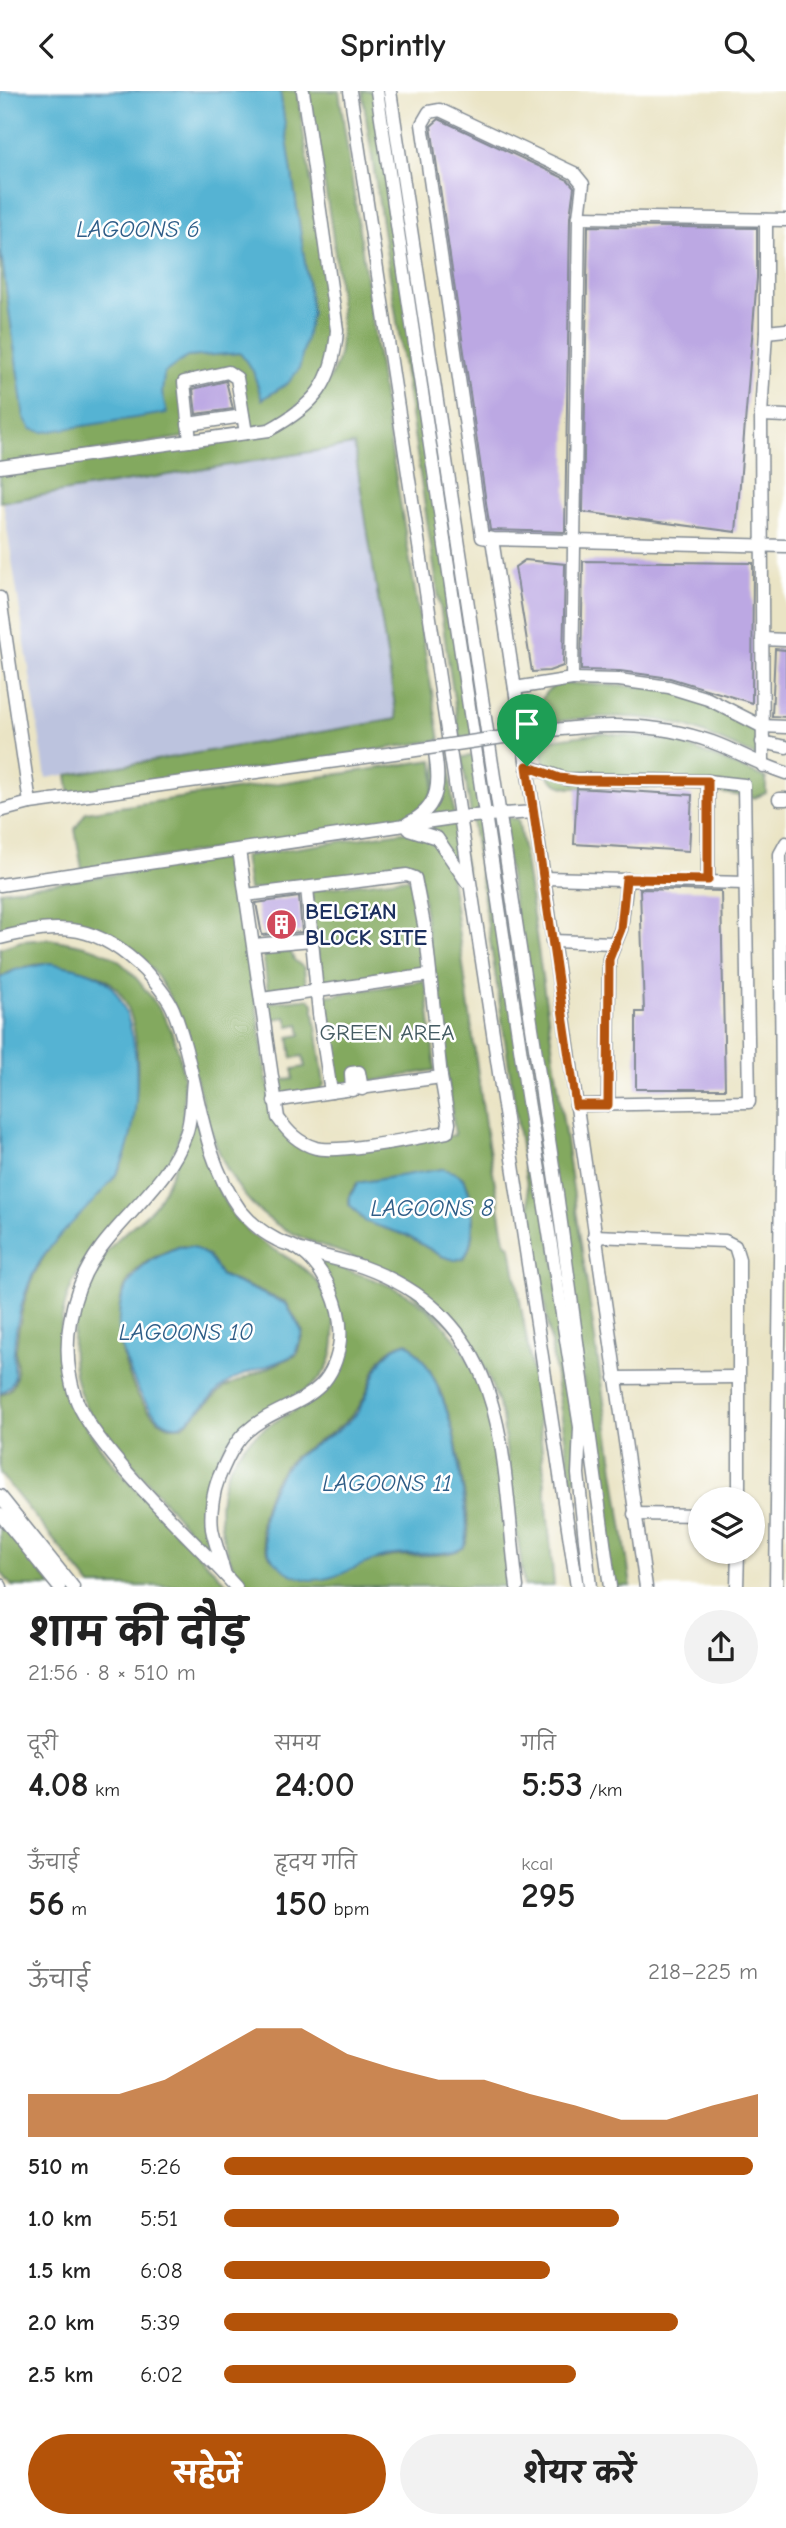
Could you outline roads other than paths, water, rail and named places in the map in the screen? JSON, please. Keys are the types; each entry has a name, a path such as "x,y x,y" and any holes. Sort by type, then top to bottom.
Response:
{"street":[{"path":"0,467 269,430 303,411 327,380 336,349 337,330 323,215 303,91"},
{"path":"350,91 577,1587"},
{"path":"377,91 493,815 556,1187 610,1587"},
{"path":"390,91 493,815 529,1107 580,1427 578,1474 590,1587"},
{"path":"572,680 574,541 579,216 583,184 574,173 440,110 429,112 423,117 481,534 484,539 492,539 574,541 763,545 786,546"},
{"path":"579,216 786,220"},
{"path":"763,766 761,415 766,332 766,220"},
{"path":"766,332 786,330"},
{"path":"190,441 184,382 217,374 235,375 246,433"},
{"path":"761,415 786,417"},
{"path":"188,424 243,416"},
{"path":"492,539 544,878 646,1587"},
{"path":"0,598 30,803"},
{"path":"762,639 786,640"},
{"path":"515,688 572,680 619,680 669,687 708,699 761,726 786,726"},
{"path":"0,811 30,803 599,723 662,728 712,742 763,766 786,773"},
{"path":"762,742 786,747"},
{"path":"398,827 420,817 431,806 438,791 439,774 434,747"},
{"path":"527,766 559,778 576,780 708,781 744,785 747,835 745,883 749,1102 576,1105"},
{"path":"708,781 708,880"},
{"path":"0,885 459,817 534,812"},
{"path":"398,827 421,831 437,838 471,888"},
{"path":"776,1587 782,1099 780,854 786,843"},
{"path":"239,850 262,999 274,1101 278,1118 292,1137 317,1149 381,1143 447,1132 449,1123 415,878 407,875 246,895"},
{"path":"544,878 745,883"},
{"path":"608,1105 609,959 623,916 626,879"},
{"path":"307,888 331,1093"},
{"path":"0,938 39,928 106,938 149,976 172,1007 220,1174 240,1210 256,1227 300,1250 364,1267 407,1289 442,1316 474,1360 489,1389 498,1419 517,1587"},
{"path":"254,945 312,940"},
{"path":"552,941 614,943"},
{"path":"262,999 430,975"},
{"path":"274,1101 441,1077"},
{"path":"193,1081 187,1133 166,1172 100,1249 78,1286 65,1348 75,1397 106,1447 236,1587"},
{"path":"594,1235 732,1242 739,1259 739,1487"},
{"path":"225,1575 212,1527 213,1491 228,1455 255,1426 306,1399 322,1384 335,1362 340,1340 333,1295 318,1270 300,1250"},
{"path":"615,1378 737,1377"},
{"path":"0,1496 73,1587"},
{"path":"0,1514 59,1587"},
{"path":"634,1514 688,1515"},
{"path":"737,1587 738,1564"}],"water":[{"name":"LAGOONS 6","path":"0,91 280,91 312,312 299,369 288,383 262,399 253,371 240,353 187,357 164,373 162,393 167,413 44,432 31,429 24,417 0,245"},
{"path":"50,963 97,975 109,984 121,1002 130,1025 135,1052 135,1111 122,1163 111,1181 59,1237 33,1274 18,1322 14,1378 0,1393 0,978 15,970"},
{"name":"LAGOONS 8","path":"442,1169 460,1176 469,1195 472,1231 463,1258 455,1260 442,1256 406,1235 366,1222 350,1205 350,1196 358,1183"},
{"name":"LAGOONS 10","path":"179,1247 192,1247 208,1256 221,1276 286,1304 302,1332 295,1354 230,1381 188,1420 178,1425 167,1423 146,1403 130,1373 119,1325 123,1295 138,1271 150,1261"},
{"name":"LAGOONS 11","path":"407,1343 427,1366 448,1415 465,1506 467,1530 464,1546 442,1553 381,1557 338,1575 316,1580 306,1579 285,1570 271,1556 264,1539 268,1499 277,1480 290,1463 352,1419 363,1403 381,1362 396,1347"}],"place":[{"name":"BELGIAN BLOCK SITE","path":"282,924"}],"park label":[{"name":"GREEN AREA","path":"387,1032"}]}
